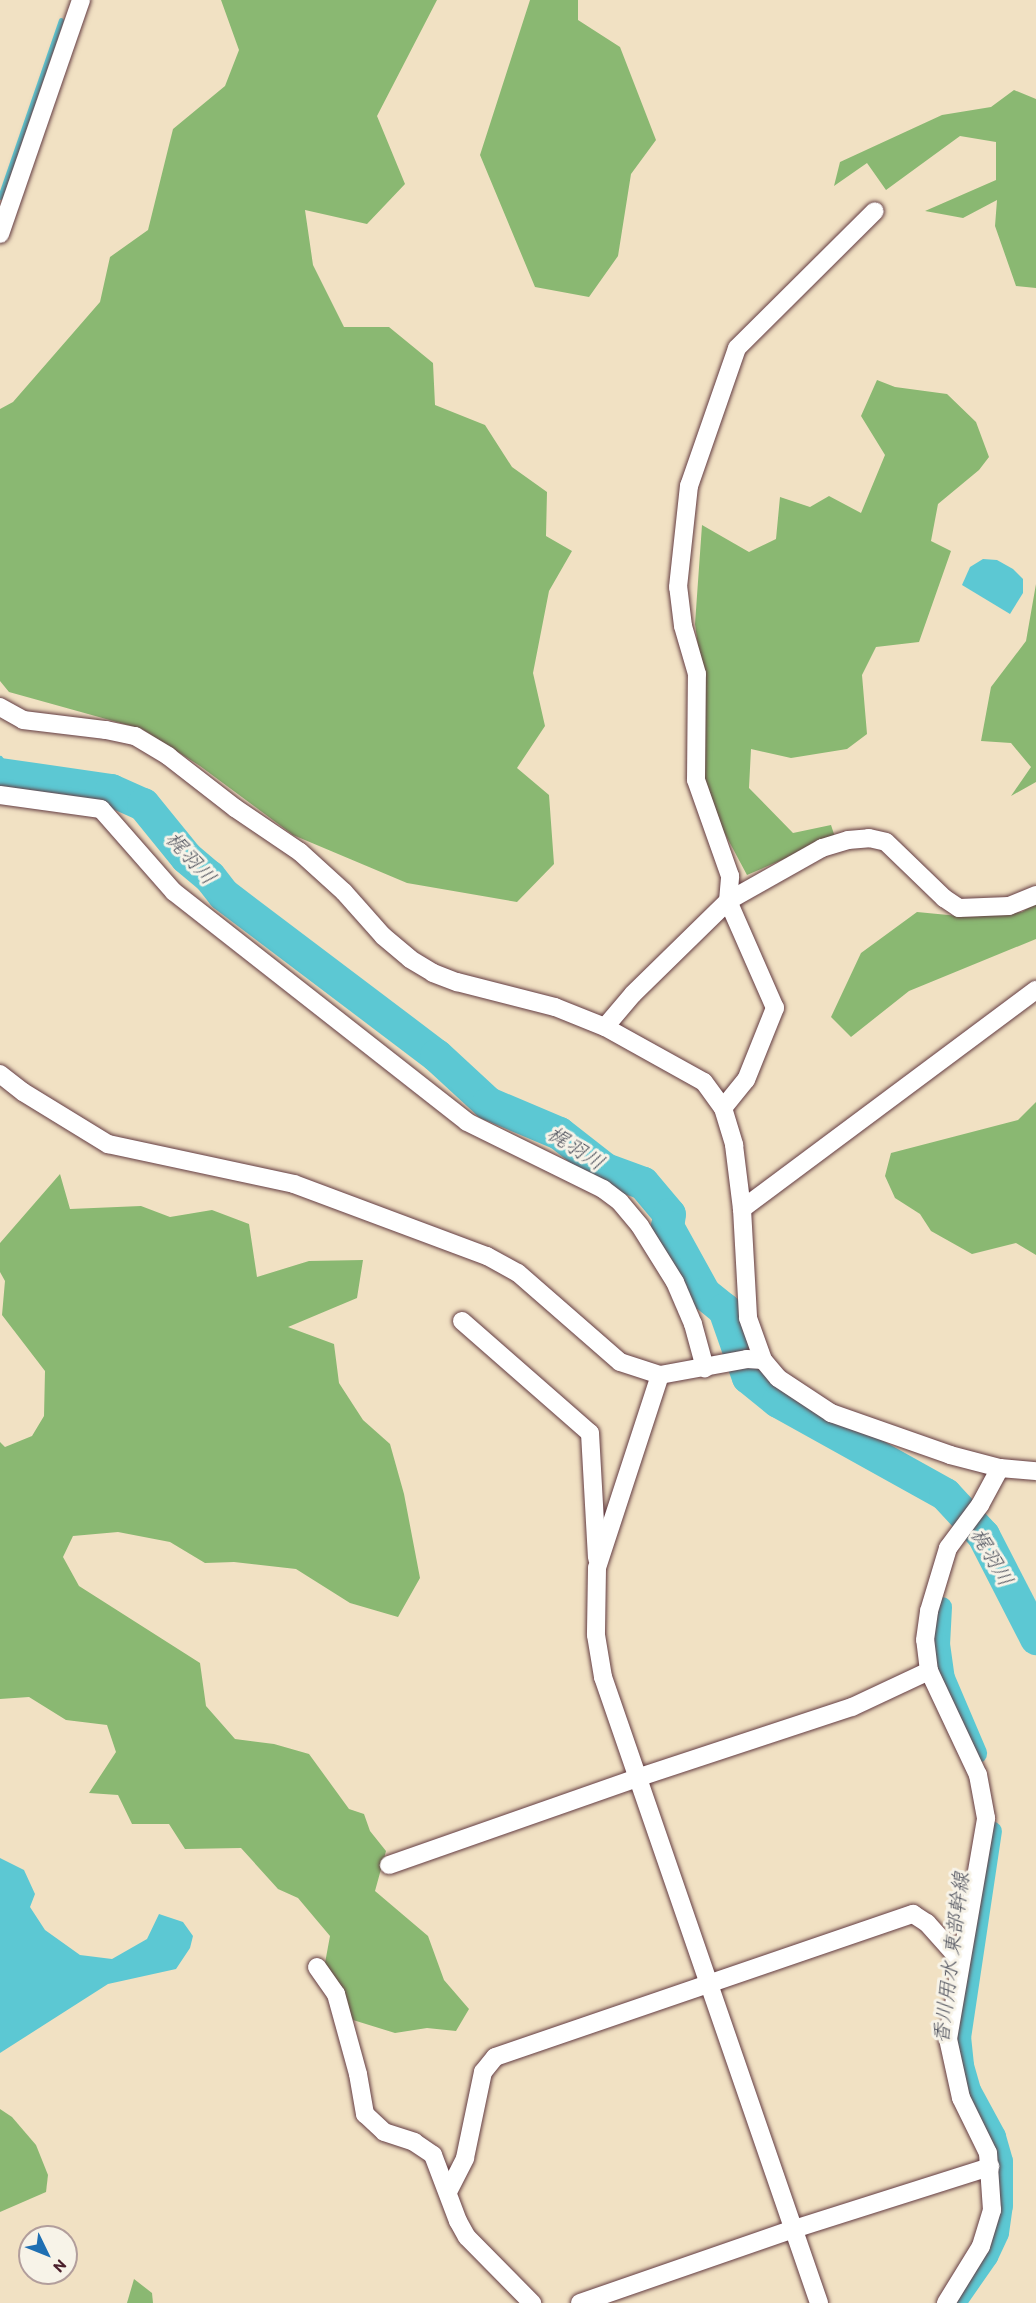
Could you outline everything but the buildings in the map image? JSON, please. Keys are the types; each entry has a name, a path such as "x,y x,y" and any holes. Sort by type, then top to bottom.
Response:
{"street":[{"path":"0,234 81,0"},
{"path":"723,1108 746,1080 775,1008 728,901 730,876 696,780 697,674 683,626 678,587 689,486 737,348 875,211"},
{"path":"0,707 23,720 106,730 135,736 168,756 235,808 300,852 410,959 434,973 457,982 555,1007 605,1027 667,1059 704,1082 723,1108 734,1145 742,1209 748,1318 755,1360 831,1413 950,1455 1000,1468 1036,1471"},
{"path":"0,795 101,809 174,892 458,1116 507,1144 603,1189 620,1202 640,1226 675,1282 708,1367"},
{"path":"605,1027 633,994 728,901 822,848 848,840 869,838 886,842 944,898 959,908 1009,906 1036,895"},
{"path":"742,1209 1036,990"},
{"path":"0,1074 23,1092 108,1144 294,1184 487,1256 518,1273 620,1362 660,1375 755,1360"},
{"path":"462,1321 590,1433 597,1569 596,1635 603,1677 819,2303"},
{"path":"597,1569 660,1375"},
{"path":"945,2303 981,2246 992,2210 988,2153 961,2098 948,2039 986,1818 978,1775 929,1671 925,1640 929,1611 948,1548 980,1506 1000,1468"},
{"path":"389,1865 637,1778 852,1707 929,1671"},
{"path":"448,2192 465,2158 483,2072 495,2057 913,1914 927,1923 960,1959"},
{"path":"317,1968 336,1994 358,2074 365,2114 384,2132 414,2142 433,2155 458,2221 467,2237 532,2303"},
{"path":"580,2303 794,2229 990,2167"}],"green space":[{"path":"221,0 437,0 377,116 405,184 367,224 305,210 313,265 344,327 389,327 433,363 435,405 485,425 512,467 547,492 546,536 572,551 549,591 533,673 545,726 517,768 549,795 554,864 517,902 407,883 293,835 200,766 142,729 9,692 0,681 0,409 13,402 100,302 110,257 148,230 173,129 225,86 239,50"},
{"path":"530,0 578,0 578,20 620,47 656,140 631,174 618,256 589,297 535,287 480,155"},
{"path":"1014,90 1036,99 1036,288 1016,286 995,226 997,200 963,218 925,211 996,180 996,142 960,136 886,190 867,163 834,186 840,162 942,115 991,107"},
{"path":"877,380 895,387 947,394 976,422 989,457 979,470 938,504 931,541 951,551 919,642 876,647 862,675 867,734 847,749 791,758 751,749 749,788 793,833 831,825 835,837 747,875 717,819 704,779 702,676 695,624 702,525 749,552 776,539 780,497 810,507 829,496 861,513 885,455 861,416"},
{"path":"1036,584 1036,782 1011,796 1031,767 1011,743 981,741 991,687 1026,641"},
{"path":"1036,903 1036,939 909,991 851,1037 831,1017 861,953 917,912 969,917 1022,912"},
{"path":"1036,1102 1036,1255 1016,1243 972,1254 931,1231 920,1214 895,1198 885,1176 891,1153 1018,1120"},
{"path":"60,1174 70,1209 141,1206 170,1217 212,1210 249,1224 257,1277 309,1261 363,1260 357,1298 288,1327 334,1344 339,1383 363,1420 390,1444 404,1494 420,1578 398,1617 350,1603 296,1569 234,1562 205,1563 170,1542 118,1532 73,1536 63,1557 79,1586 200,1663 206,1706 235,1739 274,1744 309,1754 349,1809 364,1814 370,1831 386,1851 375,1891 428,1936 444,1980 469,2009 456,2031 427,2028 395,2033 353,2020 325,1963 330,1936 298,1898 278,1889 241,1848 185,1849 169,1824 132,1824 118,1795 89,1793 116,1752 107,1725 66,1720 29,1697 0,1699 0,1442 5,1447 32,1436 44,1416 45,1371 2,1315 5,1281 0,1272 0,1243"},
{"path":"0,2109 12,2117 36,2145 48,2175 46,2192 0,2212"},
{"path":"134,2279 152,2293 153,2303 127,2303"}],"water":[{"path":"983,559 997,560 1013,569 1023,579 1023,593 1010,614 962,585 970,567"},
{"path":"0,1858 24,1870 35,1894 30,1907 45,1930 80,1955 112,1959 147,1939 159,1914 183,1922 193,1936 190,1948 176,1969 108,1984 0,2053"}],"waterway":[{"path":"0,197 61,20"},
{"path":"0,758 3,762 2,774"},
{"name":"梶羽川","path":"0,774 111,790 143,804 186,857 209,876 223,894 436,1055 488,1103 559,1133 605,1169 643,1183 669,1214 667,1226 704,1293 724,1309 748,1377 778,1401 945,1494 983,1535 1036,1638"},
{"name":"香川用水 東部幹線","path":"942,1607 940,1644 945,1678 977,1753"},
{"name":"香川用水 東部幹線","path":"956,2303 988,2257 999,2233 1003,2206 1003,2161 996,2136 971,2090 964,2065 961,2038 992,1831"}]}
